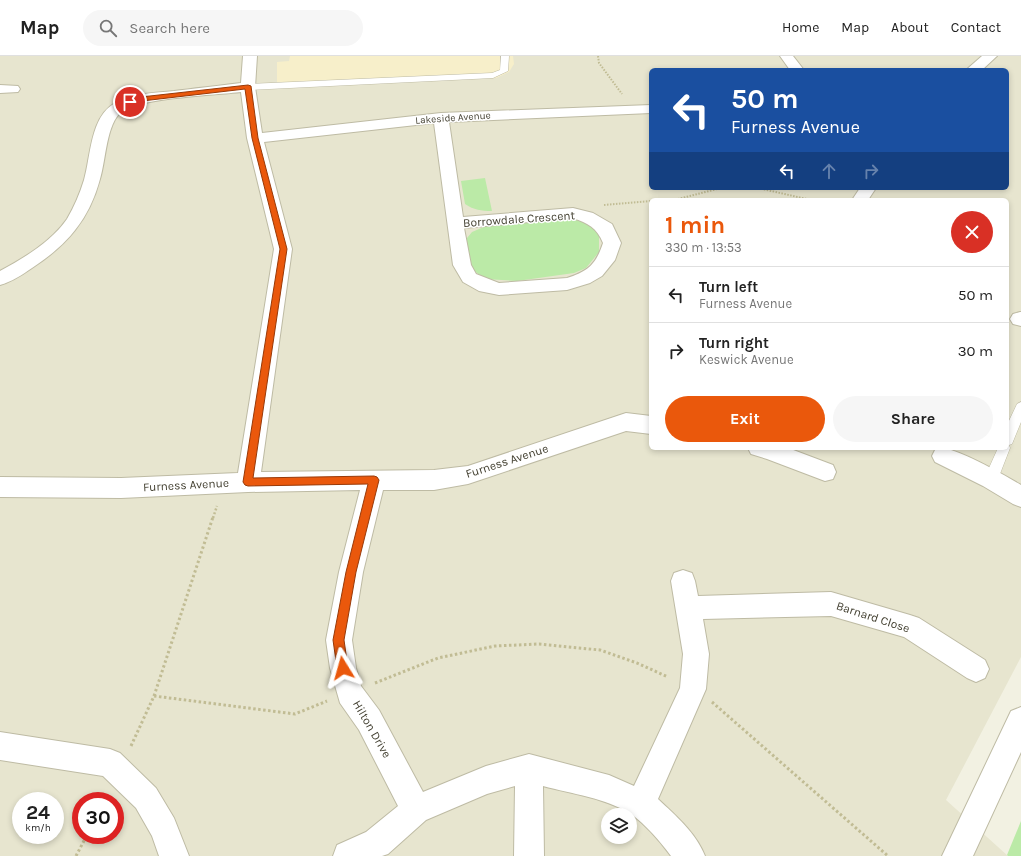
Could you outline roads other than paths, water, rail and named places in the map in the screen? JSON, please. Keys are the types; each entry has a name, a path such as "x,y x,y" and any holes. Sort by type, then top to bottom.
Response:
{"street":[{"path":"248,482 283,249 255,138 248,86 250,56"},
{"path":"975,68 990,56"},
{"path":"786,57 796,68"},
{"path":"0,279 30,262 60,237 78,215 92,180 106,120 113,111 130,102 141,99 248,86"},
{"name":"Lakeside Avenue","path":"255,138 441,118 649,108"},
{"name":"Borrowdale Crescent","path":"441,118 455,223 462,265 470,278 486,286 500,289 567,284 584,279 596,272 606,260 612,242 606,228 587,217 573,213 455,223"},
{"name":"Furness Avenue","path":"0,487 121,488 248,482 434,480 468,475 626,422 649,424"},
{"path":"769,450 825,472"},
{"path":"943,456 991,479 1021,497"},
{"name":"Hilton Drive","path":"374,480 351,572 339,640 343,668 350,693 369,720 416,810"},
{"path":"641,804 693,689 696,654 683,581"},
{"name":"Barnard Close","path":"688,608 831,604 910,627 976,669"},
{"path":"964,853 1021,721"},
{"path":"0,746 110,763 119,770 146,798 164,828 174,856"},
{"path":"529,768 529,856"},
{"path":"348,856 377,843 416,810 486,780 529,768 609,788 641,804 668,828 690,856"}],"lane":[{"path":"248,86 493,76 504,71 505,56"},
{"path":"1009,435 1021,407"},
{"path":"991,479 1003,450"}]}
